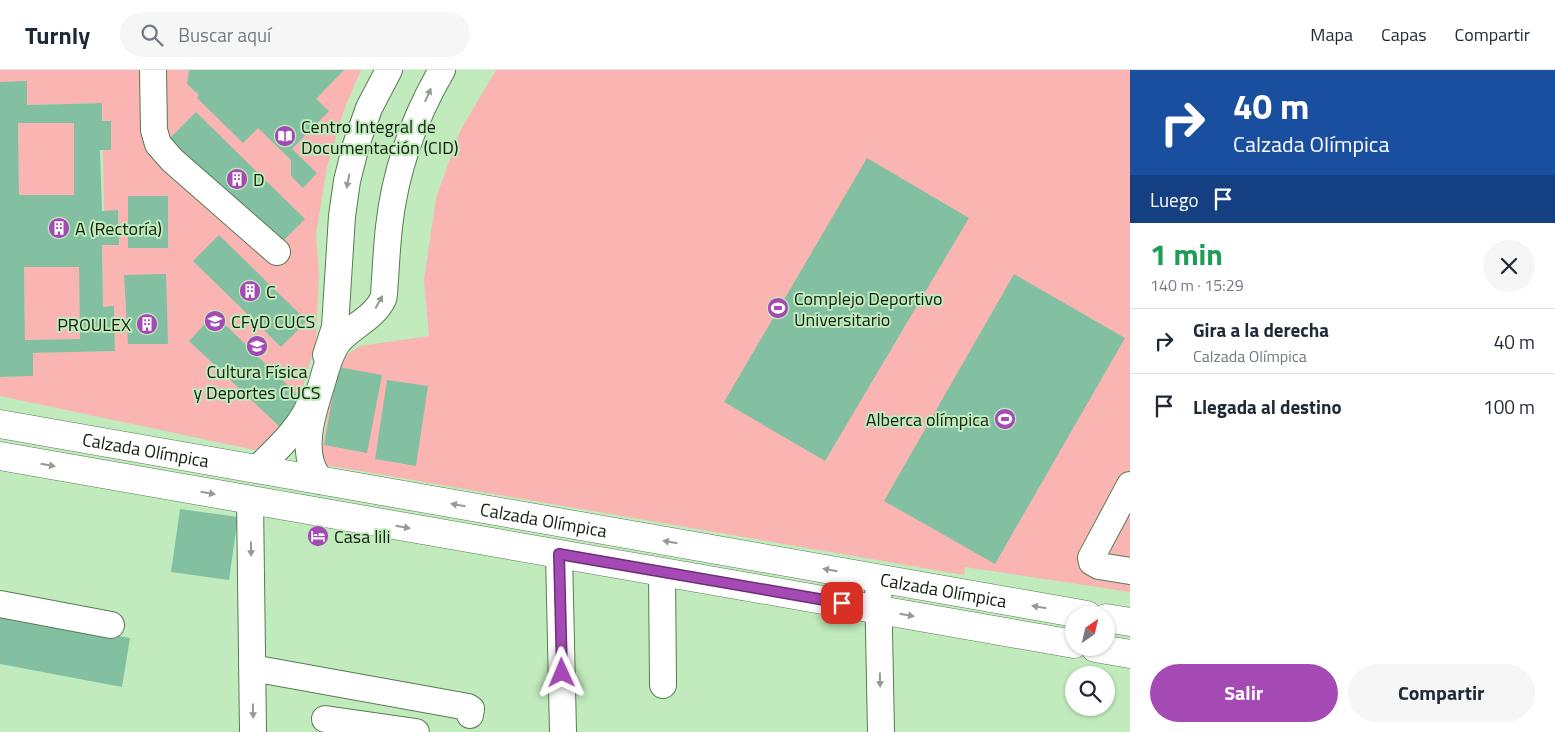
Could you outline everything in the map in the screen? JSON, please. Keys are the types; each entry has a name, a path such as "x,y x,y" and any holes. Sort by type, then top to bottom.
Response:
{"main road":[{"name":"Calzada Olímpica","path":"0,424 1065,611"},
{"name":"Calzada Olímpica","path":"0,456 1065,642"},
{"path":"1115,620 1130,622"},
{"path":"1115,651 1130,654"}],"street":[{"path":"152,70 154,130 158,144 172,160 277,252"},
{"path":"321,481 313,467 310,455 310,423 330,357 343,329 342,216 347,181 356,145 370,108 389,70"},
{"path":"257,469 290,433 309,405 343,329 371,315 383,298 394,190 415,125 442,70"},
{"path":"1130,485 1091,558 1092,562 1099,566 1130,572"},
{"path":"250,500 253,732"},
{"path":"559,554 563,732"},
{"path":"662,572 663,685"},
{"path":"878,579 882,732"},
{"path":"0,604 111,625"},
{"path":"252,668 468,707 470,715"},
{"path":"325,719 409,731 408,696"}],"shaded area":[{"path":"0,70 361,70 345,107 327,167 316,234 319,274 316,341 297,408 259,451 0,396 0,377 33,376 33,353 115,351 114,307 103,307 102,245 119,245 118,211 104,211 102,103 27,105 27,82 0,82"},
{"name":"Complejo Deportivo Universitario","path":"496,70 1130,70 1130,592 965,567 964,575 320,464 335,363 360,346 429,336 424,280 436,198 460,131"},
{"path":"18,123 74,123 74,195 19,195"},
{"path":"24,267 79,267 80,339 25,340"}],"building":[{"name":"Centro Integral de Documentación (CID)","path":"189,70 344,70 316,99 329,111 292,149 317,173 303,188 291,176 291,160 258,128 243,143 197,98 199,95 187,84"},
{"name":"A (Rectoría)","path":"27,81 27,105 102,103 102,121 111,121 111,150 100,150 102,211 118,210 119,245 102,245 103,307 114,306 115,351 33,353 33,376 0,377 0,82","holes":["18,123 74,123 74,195 19,195","24,267 79,267 80,339 25,340"]},
{"name":"D","path":"196,112 305,219 278,246 169,139"},
{"path":"867,158 969,218 825,461 724,402"},
{"path":"128,196 168,196 168,248 128,248"},
{"name":"C","path":"219,235 307,321 281,347 193,261"},
{"name":"PROULEX","path":"166,274 168,344 128,344 124,275"},
{"name":"Alberca olímpica","path":"1014,274 1125,338 995,564 884,501"},
{"path":"214,314 304,401 280,427 189,341"},
{"path":"338,367 382,375 367,453 324,445"},
{"path":"387,380 428,386 416,466 375,459"},
{"path":"180,509 238,517 229,580 171,572"},
{"path":"0,613 130,638 122,687 0,664"}],"place":[{"name":"Centro Integral de Documentación (CID)","path":"285,136"},
{"name":"D","path":"237,179"},
{"name":"A (Rectoría)","path":"59,228"},
{"name":"C","path":"250,291"},
{"name":"Complejo Deportivo Universitario","path":"778,308"},
{"name":"CFyD CUCS","path":"215,321"},
{"name":"PROULEX","path":"147,324"},
{"name":"Cultura Física y Deportes CUCS","path":"257,346"},
{"name":"Alberca olímpica","path":"1005,419"},
{"name":"Casa lili","path":"318,536"}],"route":[{"path":"562,673 559,554 842,603"}]}
